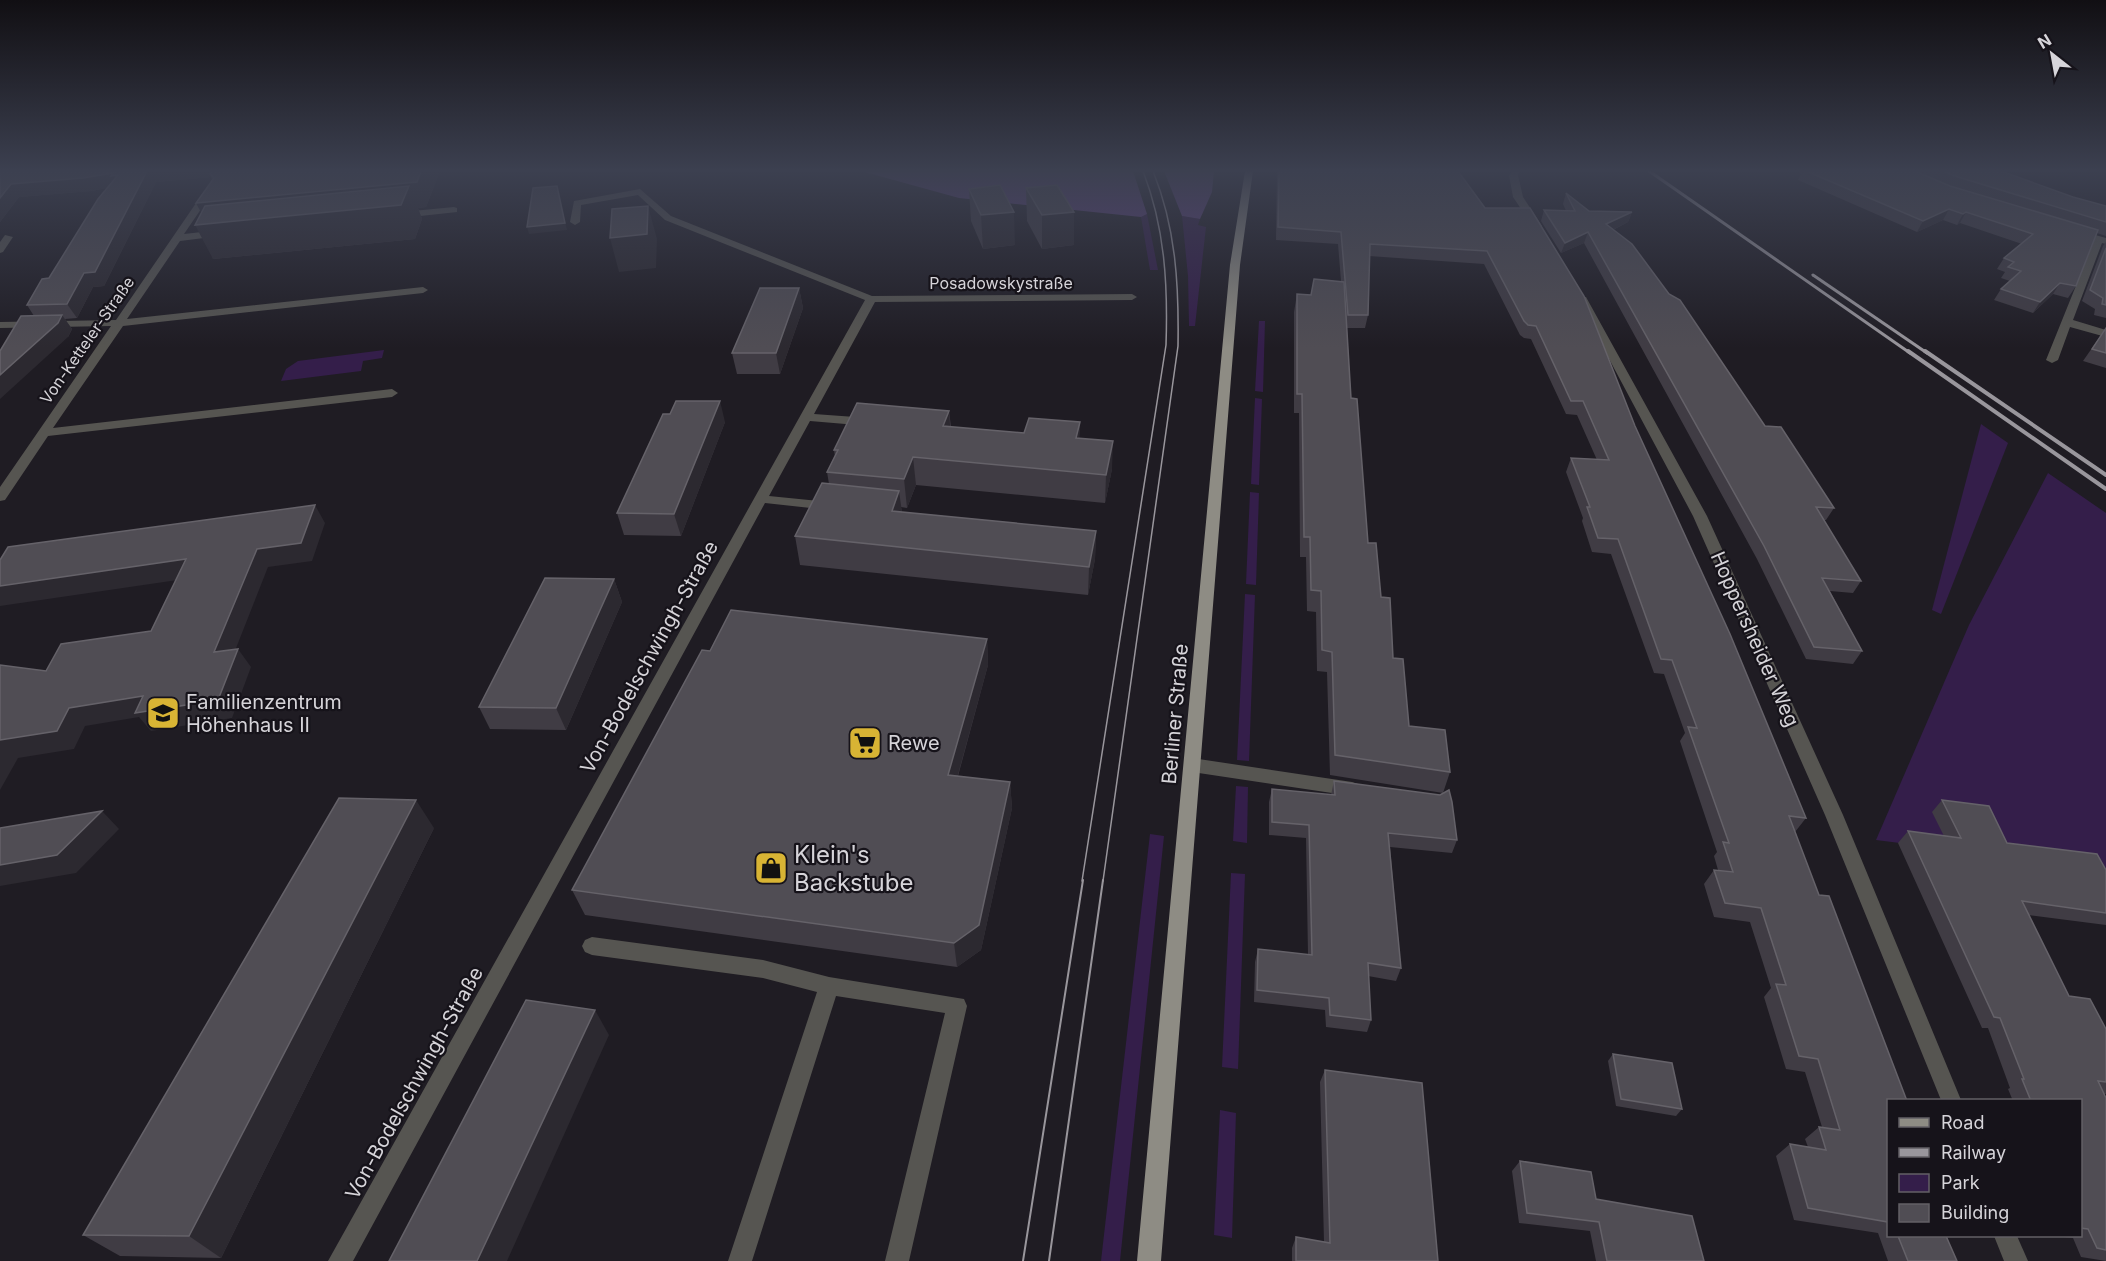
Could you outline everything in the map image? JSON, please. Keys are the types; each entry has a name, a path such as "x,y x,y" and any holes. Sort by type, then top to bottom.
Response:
{"main road":[{"name":"Berliner Straße","path":"1149,1261 1235,265 1240,230"}],"street":[{"name":"Von-Ketteler-Straße","path":"0,497 183,230"},
{"path":"698,230 871,299"},
{"path":"1538,230 1545,239"},
{"path":"2052,360 2103,240 2068,230"},
{"path":"178,238 236,232"},
{"path":"0,250 8,237"},
{"name":"Hoppersheider Weg","path":"1575,287 1599,326 1700,516 1834,815 1950,1099"},
{"path":"0,325 118,323 423,290"},
{"name":"Posadowskystraße","path":"871,299 1132,297"},
{"name":"Von-Bodelschwingh-Straße","path":"340,1261 871,299"},
{"path":"2067,322 2106,334"},
{"path":"44,433 392,393"},
{"path":"806,417 886,424"},
{"path":"760,500 841,507"},
{"path":"1192,765 1366,790"},
{"path":"592,946 763,969 829,986 957,1005 897,1261"},
{"path":"740,1261 829,986"},
{"path":"2006,1237 2016,1261"}],"green space":[{"path":"1143,230 1150,230 1158,270 1150,270"},
{"path":"1183,230 1206,230 1195,326 1189,326 1188,276"},
{"path":"1259,321 1265,321 1263,392 1255,391"},
{"path":"384,350 382,358 363,361 361,371 281,381 286,369 298,361"},
{"path":"1255,398 1262,399 1259,485 1251,484"},
{"path":"1981,424 2008,443 1941,614 1932,610"},
{"path":"2048,473 2106,513 2106,869 1876,840 1969,625"},
{"path":"1250,492 1259,493 1256,585 1246,584"},
{"path":"1245,594 1255,595 1249,761 1237,760"},
{"path":"1236,786 1248,787 1247,843 1233,841"},
{"path":"1150,834 1164,836 1120,1261 1101,1261"},
{"path":"1231,873 1245,874 1238,1069 1222,1067"},
{"path":"1220,1110 1236,1113 1232,1238 1214,1235"}],"building":[{"path":"79,230 117,230 95,272 84,273 67,304 27,305 42,279 49,278"},
{"path":"611,230 647,230 647,234 610,238"},
{"path":"1314,230 1543,230 1584,296 1635,426 1730,634 1806,818 1789,816 1819,895 1829,896 1906,1099 1887,1099 1887,1222 1808,1208 1790,1144 1826,1150 1819,1127 1840,1130 1818,1059 1799,1056 1776,984 1786,985 1761,908 1725,903 1714,870 1733,872 1723,842 1729,843 1688,727 1697,728 1672,660 1661,659 1618,539 1598,538 1587,507 1590,507 1571,458 1609,460 1583,401 1571,401 1536,326 1528,325 1524,321 1487,251 1370,244 1368,315 1348,315 1341,232"},
{"path":"1557,230 1614,230 1632,244 1669,294 1680,300 1765,426 1781,427 1834,508 1816,507 1861,581 1822,578 1862,651 1814,647 1764,546 1588,232 1565,243"},
{"path":"2020,230 2098,230 2076,286 2060,283 2040,302 2001,289 2021,271 2008,267 2014,262 2004,258 2033,234"},
{"path":"2106,248 2106,305 2102,304 2103,298 2090,290"},
{"path":"1314,279 1344,282 1351,398 1357,399 1368,543 1376,543 1381,597 1390,598 1393,658 1403,659 1409,726 1445,730 1450,772 1335,755 1332,652 1322,650 1321,591 1311,590 1310,537 1304,537 1302,394 1297,394 1297,294 1311,295"},
{"path":"760,288 799,288 776,353 732,353"},
{"path":"62,315 58,323 0,375 0,351 21,316"},
{"path":"2106,328 2106,353 2092,349"},
{"path":"676,401 720,401 674,514 617,513 663,414 670,414"},
{"path":"857,403 949,411 943,426 1024,433 1029,418 1080,422 1076,438 1113,441 1106,475 913,457 904,479 827,472 838,450 834,450"},
{"path":"822,483 899,491 892,511 1096,531 1089,567 795,536"},
{"path":"315,505 301,543 257,549 214,652 238,649 218,700 135,713 143,696 69,708 57,731 0,740 0,665 46,671 61,644 151,631 186,559 0,586 0,560 8,547"},
{"path":"545,578 614,579 556,708 479,707"},
{"name":"Rewe","path":"731,610 987,639 948,775 1010,782 979,925 954,943 572,890 702,650 710,651"},
{"path":"1334,781 1440,795 1449,790 1452,802 1457,840 1388,833 1401,968 1368,963 1371,1020 1330,1015 1329,998 1257,990 1258,949 1312,955 1309,825 1272,822 1272,789 1335,795"},
{"path":"339,798 416,800 189,1236 83,1235"},
{"path":"1942,800 1989,806 2007,843 2097,854 2106,870 2106,913 2022,901 2069,996 2090,999 2106,1029 2106,1082 2098,1081 2106,1098 2106,1250 2097,1248 2088,1229 2082,1228 2082,1099 2030,1099 2000,1018 1994,1017 1908,831 1961,838"},
{"path":"102,811 57,855 0,865 0,828"},
{"path":"526,1000 595,1010 477,1261 389,1261"},
{"path":"1613,1054 1672,1063 1682,1109 1621,1099"},
{"path":"1325,1070 1422,1083 1438,1261 1296,1261 1296,1237 1330,1243"},
{"path":"1520,1161 1591,1172 1596,1199 1692,1216 1704,1261 1607,1261 1599,1222 1527,1213"},
{"path":"1898,1237 1946,1237 1957,1261 1908,1261"}],"tram line":[{"path":"1082,881 1166,345 1164,257 1159,230"},
{"path":"1103,881 1178,346 1177,279 1170,230"},
{"path":"1023,1261 1083,880"},
{"path":"1049,1261 1103,880"}],"railway":[{"path":"1733,230 1910,353"},
{"path":"1813,275 1927,353"},
{"path":"1908,351 2106,489"},
{"path":"1925,351 2106,475"}],"place":[{"name":"Familienzentrum Höhenhaus II","path":"163,713"},
{"name":"Rewe","path":"865,743"},
{"name":"Klein's Backstube","path":"771,868"}]}
